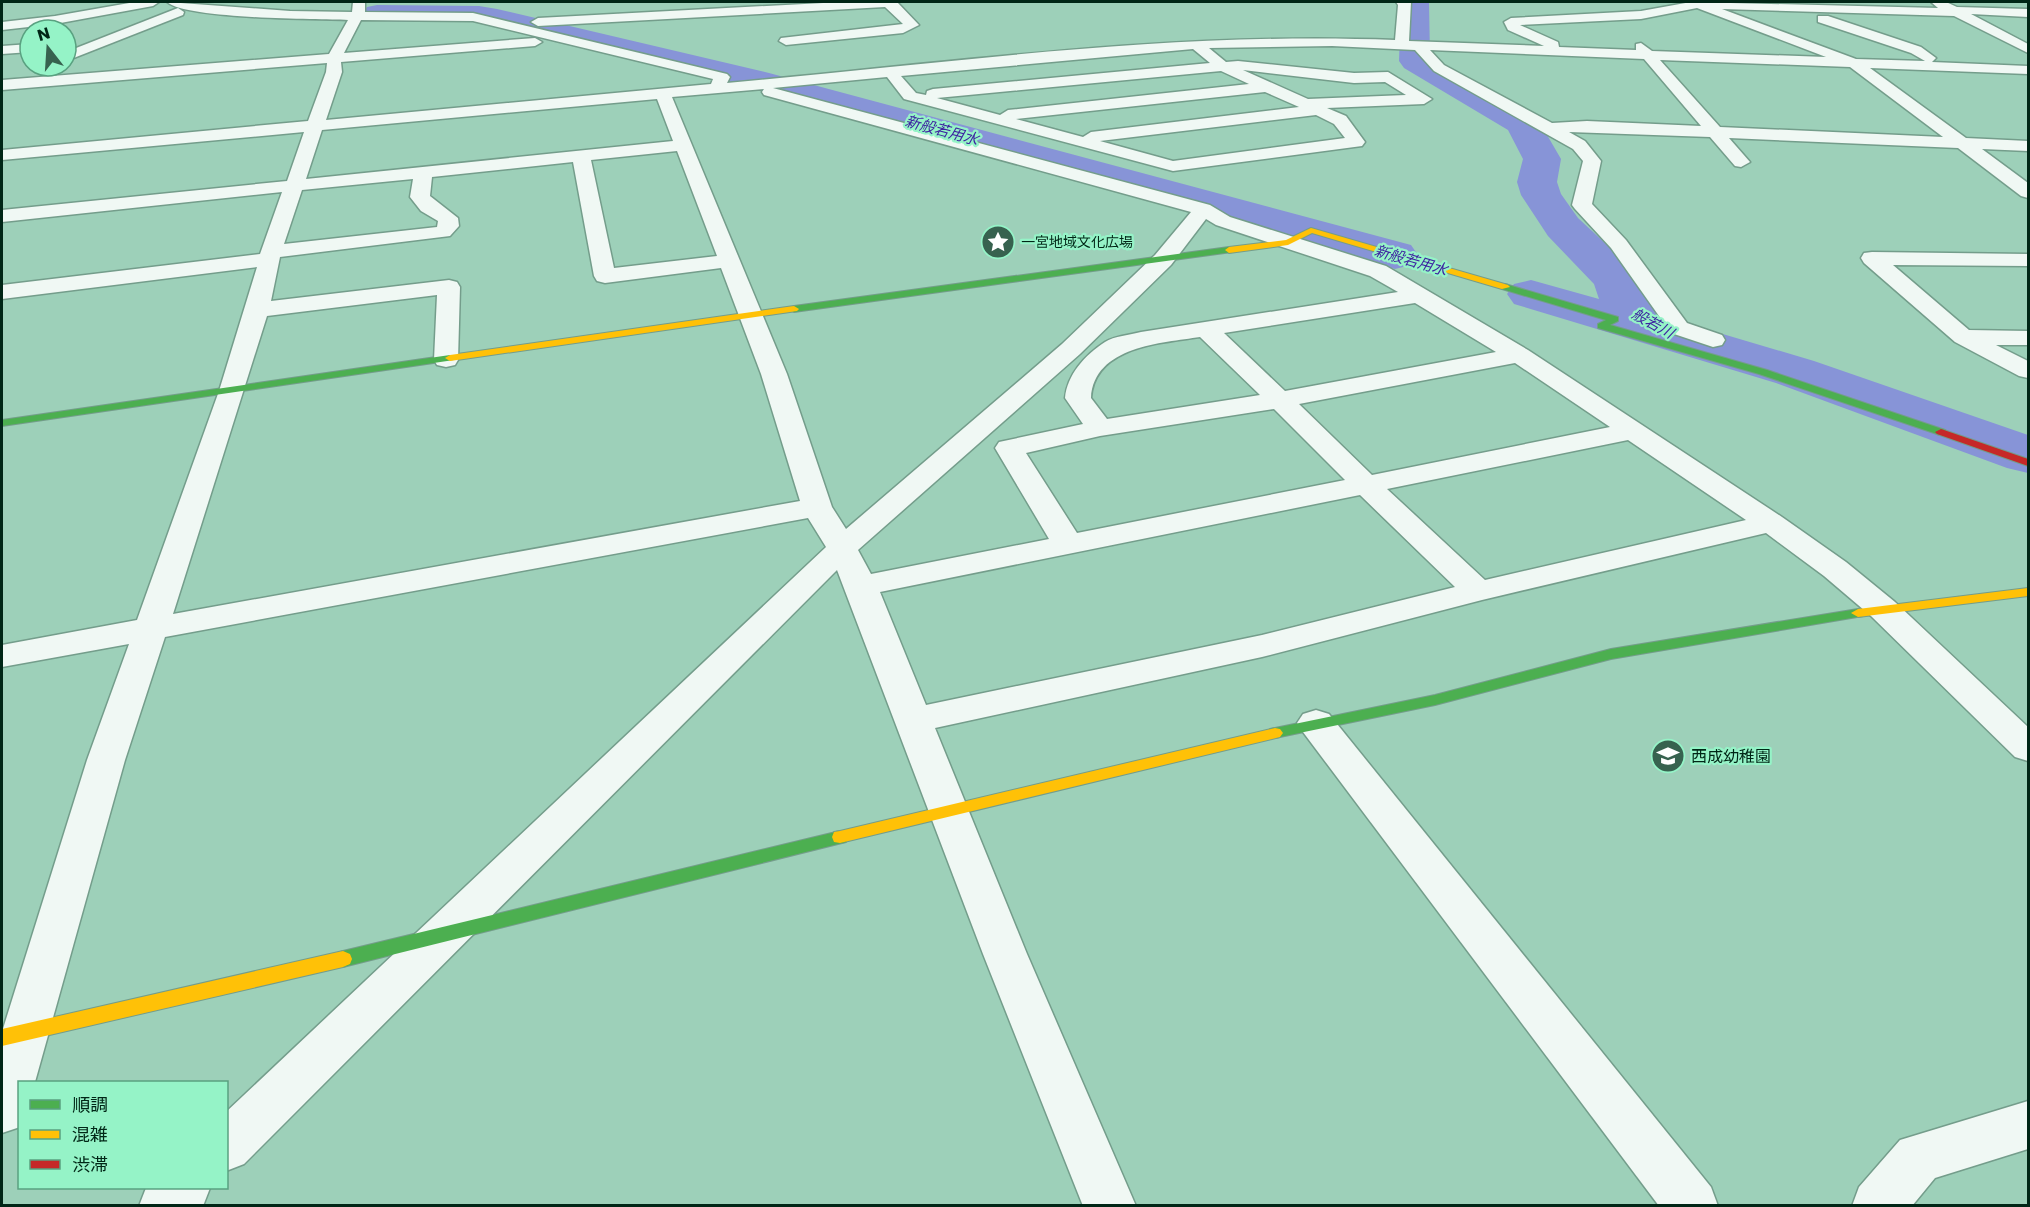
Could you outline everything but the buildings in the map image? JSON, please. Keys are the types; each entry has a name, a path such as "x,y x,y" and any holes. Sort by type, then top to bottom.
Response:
{"street":[{"path":"2,26 55,20 153,2"},
{"path":"173,2 236,12 360,7 472,11 502,8"},
{"path":"1401,2 1405,2 1411,46 1439,68 1546,129 1579,145 1592,161 1582,205 1619,244 1668,317 1679,328 1713,340"},
{"path":"1936,2 2028,49"},
{"path":"804,56 782,38 909,28 912,25 902,14 891,3 749,12 532,18 579,32 902,14"},
{"path":"1569,52 1513,27 1511,22 1642,14 1700,3 1790,7 1825,5 2028,13"},
{"path":"1700,3 1854,63 2028,192"},
{"path":"78,52 191,6"},
{"path":"551,8 576,6"},
{"path":"360,7 473,17 566,39 719,83"},
{"path":"2,1110 14,1035 232,391 257,310 270,256 334,72 334,58 360,7"},
{"path":"1790,7 1916,50 1944,66"},
{"path":"749,12 763,22"},
{"path":"1642,14 1674,26"},
{"path":"1574,17 1640,46 1741,162"},
{"path":"2,85 566,39"},
{"path":"2,155 663,94 719,83 751,81 780,83 1196,44 1287,41 2028,70"},
{"path":"834,51 880,42"},
{"path":"78,44 100,43"},
{"path":"1717,43 1760,60"},
{"path":"891,73 910,96 1173,166 1356,142 1340,120 1222,66 1196,44"},
{"path":"2,50 18,49"},
{"path":"910,96 1222,66 1354,78 1388,77 1424,99 1308,107 1071,139"},
{"path":"2,85 18,78"},
{"path":"751,81 1203,209 1223,221 1378,271 1416,296 1519,355 1771,523 1835,569 1883,609 2028,748"},
{"path":"989,117 1266,87"},
{"path":"663,94 774,374 817,507 842,548 861,586 947,810 1110,1206"},
{"path":"1546,129 1587,126 2028,146"},
{"path":"2,216 684,145"},
{"path":"581,156 605,276 729,261"},
{"path":"2,292 443,232 449,226 448,218 428,207 420,196 423,172"},
{"path":"228,1145 842,548 1071,349 1163,260 1203,209"},
{"path":"2,423 750,315 1288,242 1311,230 1615,319 1601,326 1658,340 1860,403 2028,463"},
{"path":"2028,260 1872,258 1963,337 2028,371"},
{"path":"257,310 449,287 446,360"},
{"path":"1100,428 1078,399 1079,385 1084,375 1114,347 1141,339 1416,296"},
{"path":"1206,329 1364,486 1478,591"},
{"path":"1963,337 2028,338"},
{"path":"1068,544 1008,448 1100,428 1280,400 1519,355"},
{"path":"861,586 1633,431"},
{"path":"2,656 817,507"},
{"path":"914,720 1262,646 1478,591 1771,523"},
{"path":"14,1035 445,935 947,810 1316,723 1435,700 1611,654 1883,609 2028,592"},
{"path":"1316,723 1692,1206"},
{"path":"1878,1206 1918,1158 2028,1125"},
{"path":"165,1206 183,1189"}],"waterway":[{"name":"般若川","path":"1415,2 1415,61 1523,124 1542,159 1537,182 1541,195 1563,227 1616,279 1629,312 1671,335"},
{"name":"新般若用水","path":"377,13 479,14 497,17 757,80 1395,255"},
{"name":"新般若用水","path":"1531,294 1671,335"},
{"name":"般若川","path":"1671,335 1795,372 2028,455"}],"traffic: fast":[{"path":"794,309 1229,250"},
{"path":"1505,287 1615,319 1601,326 1763,372 1941,432"},
{"path":"2,423 450,358"},
{"path":"1275,733 1435,700 1611,654 1858,613"},
{"path":"343,959 840,837"}],"traffic: slow":[{"path":"1229,250 1288,242 1311,230 1505,287"},
{"path":"450,358 794,309"},
{"path":"1858,613 2028,592"},
{"path":"840,837 1275,733"},
{"path":"2,1038 343,959"}],"traffic: jam":[{"path":"1941,432 2028,463"}],"place":[{"name":"一宮地域文化広場","path":"998,242"},
{"name":"西成幼稚園","path":"1668,756"}]}
